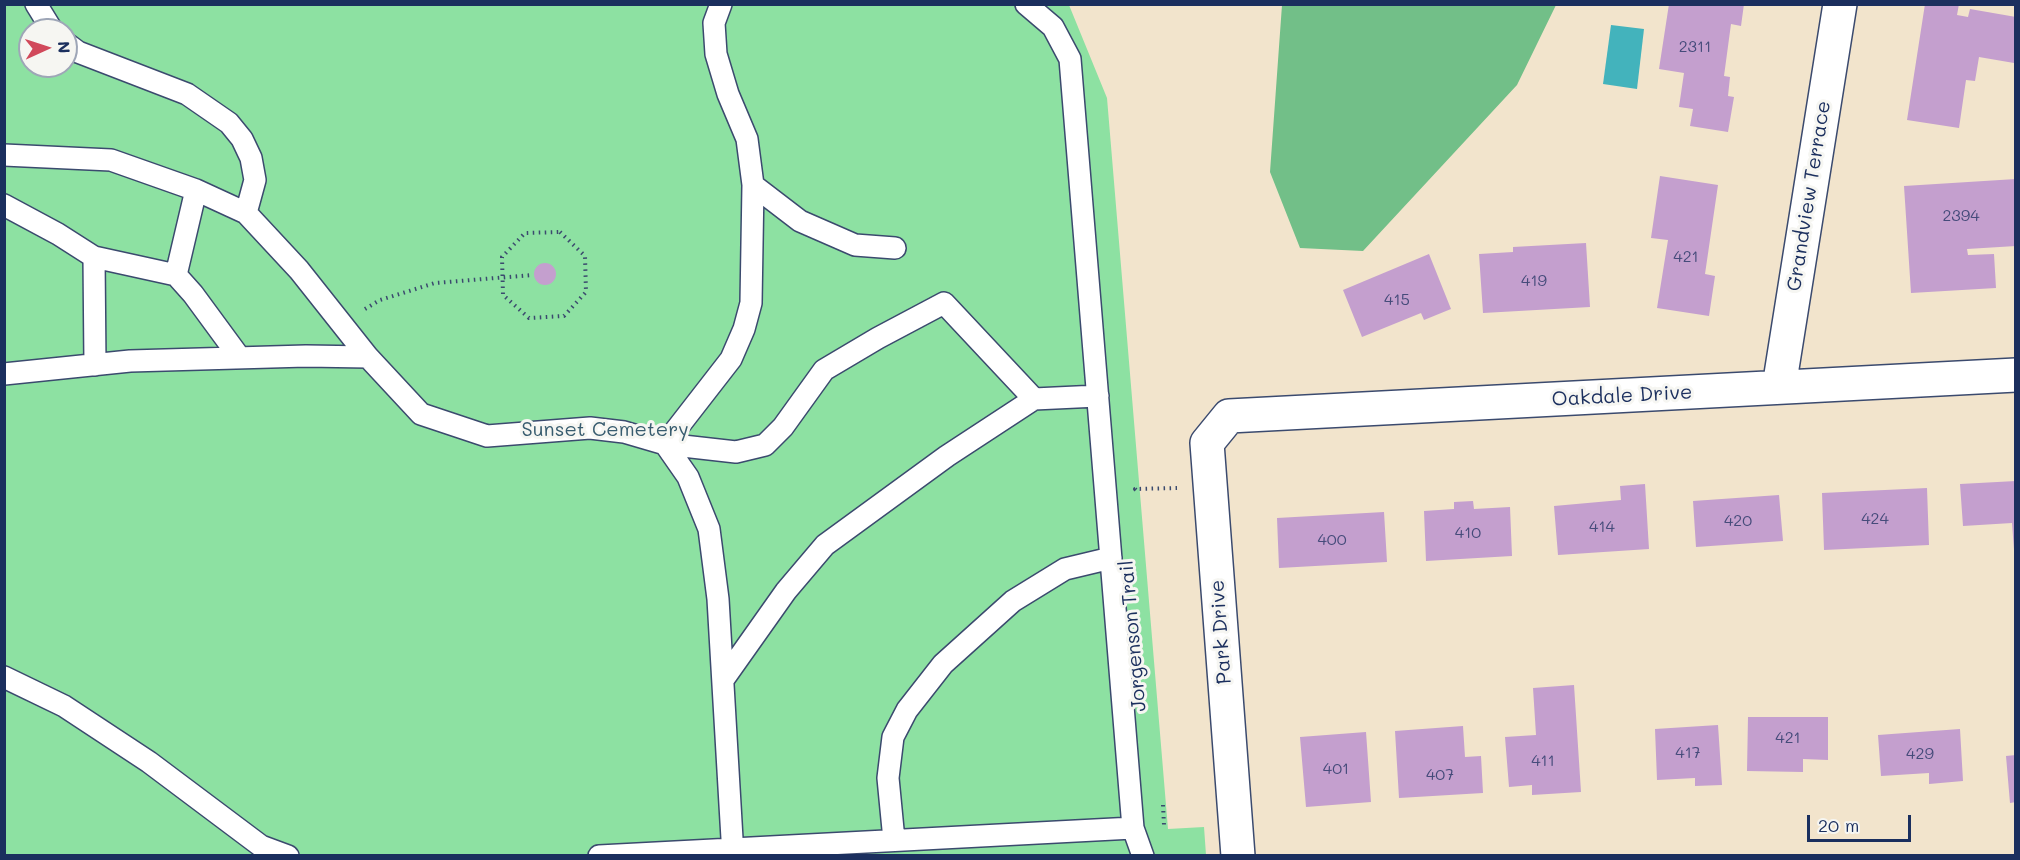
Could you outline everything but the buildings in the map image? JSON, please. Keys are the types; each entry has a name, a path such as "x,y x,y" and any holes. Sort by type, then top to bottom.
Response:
{"street":[{"name":"Grandview Terrace","path":"1779,387 1839,4"},
{"name":"Oakdale Drive","path":"1229,416 2016,375"},
{"name":"Park Drive","path":"1229,416 1207,443 1238,855"}],"lane":[{"path":"36,4 45,18"},
{"path":"665,444 731,359 744,329 751,303 753,185 747,139 728,94 716,54 714,23 721,4"},
{"path":"1026,4 1053,27 1070,59 1133,828 1143,855"},
{"path":"78,52 187,94 229,123 242,139 250,158 255,180 246,213"},
{"path":"4,155 111,160 196,190 246,213 299,270 368,357 420,414 487,436 590,428 624,432 665,444 736,452 765,445 783,427 824,370 944,303 1034,399"},
{"path":"753,185 800,221 855,245 895,248"},
{"path":"176,275 196,190"},
{"path":"4,205 58,234 94,257 176,275 193,294 240,358"},
{"path":"94,257 95,365"},
{"path":"4,374 130,362 306,356 368,357"},
{"path":"723,680 786,591 825,545 946,456 1034,399 1098,396"},
{"path":"665,444 688,477 709,529 718,599 731,853"},
{"path":"894,840 888,778 893,737 914,701 943,664 1013,601 1065,569 1111,558"},
{"path":"4,677 64,706 83,718 149,762 265,851 288,855"},
{"path":"599,855 731,853 894,840 1133,828"}],"path":[{"path":"560,232 585,256 586,292 564,316 529,318 503,295 502,277 502,257 525,233 560,232"},
{"path":"341,323 380,300 435,283 533,275"},
{"path":"1136,500 1135,489 1210,487"},
{"path":"1162,795 1165,831"}],"green space":[{"path":"1282,4 1556,5 1517,85 1363,251 1300,248 1270,172"},
{"name":"Sunset Cemetery","path":"5,5 1069,5 1107,98 1168,829 1204,827 1206,855 5,856"}],"water":[{"path":"1611,25 1644,29 1637,89 1603,84"}]}
